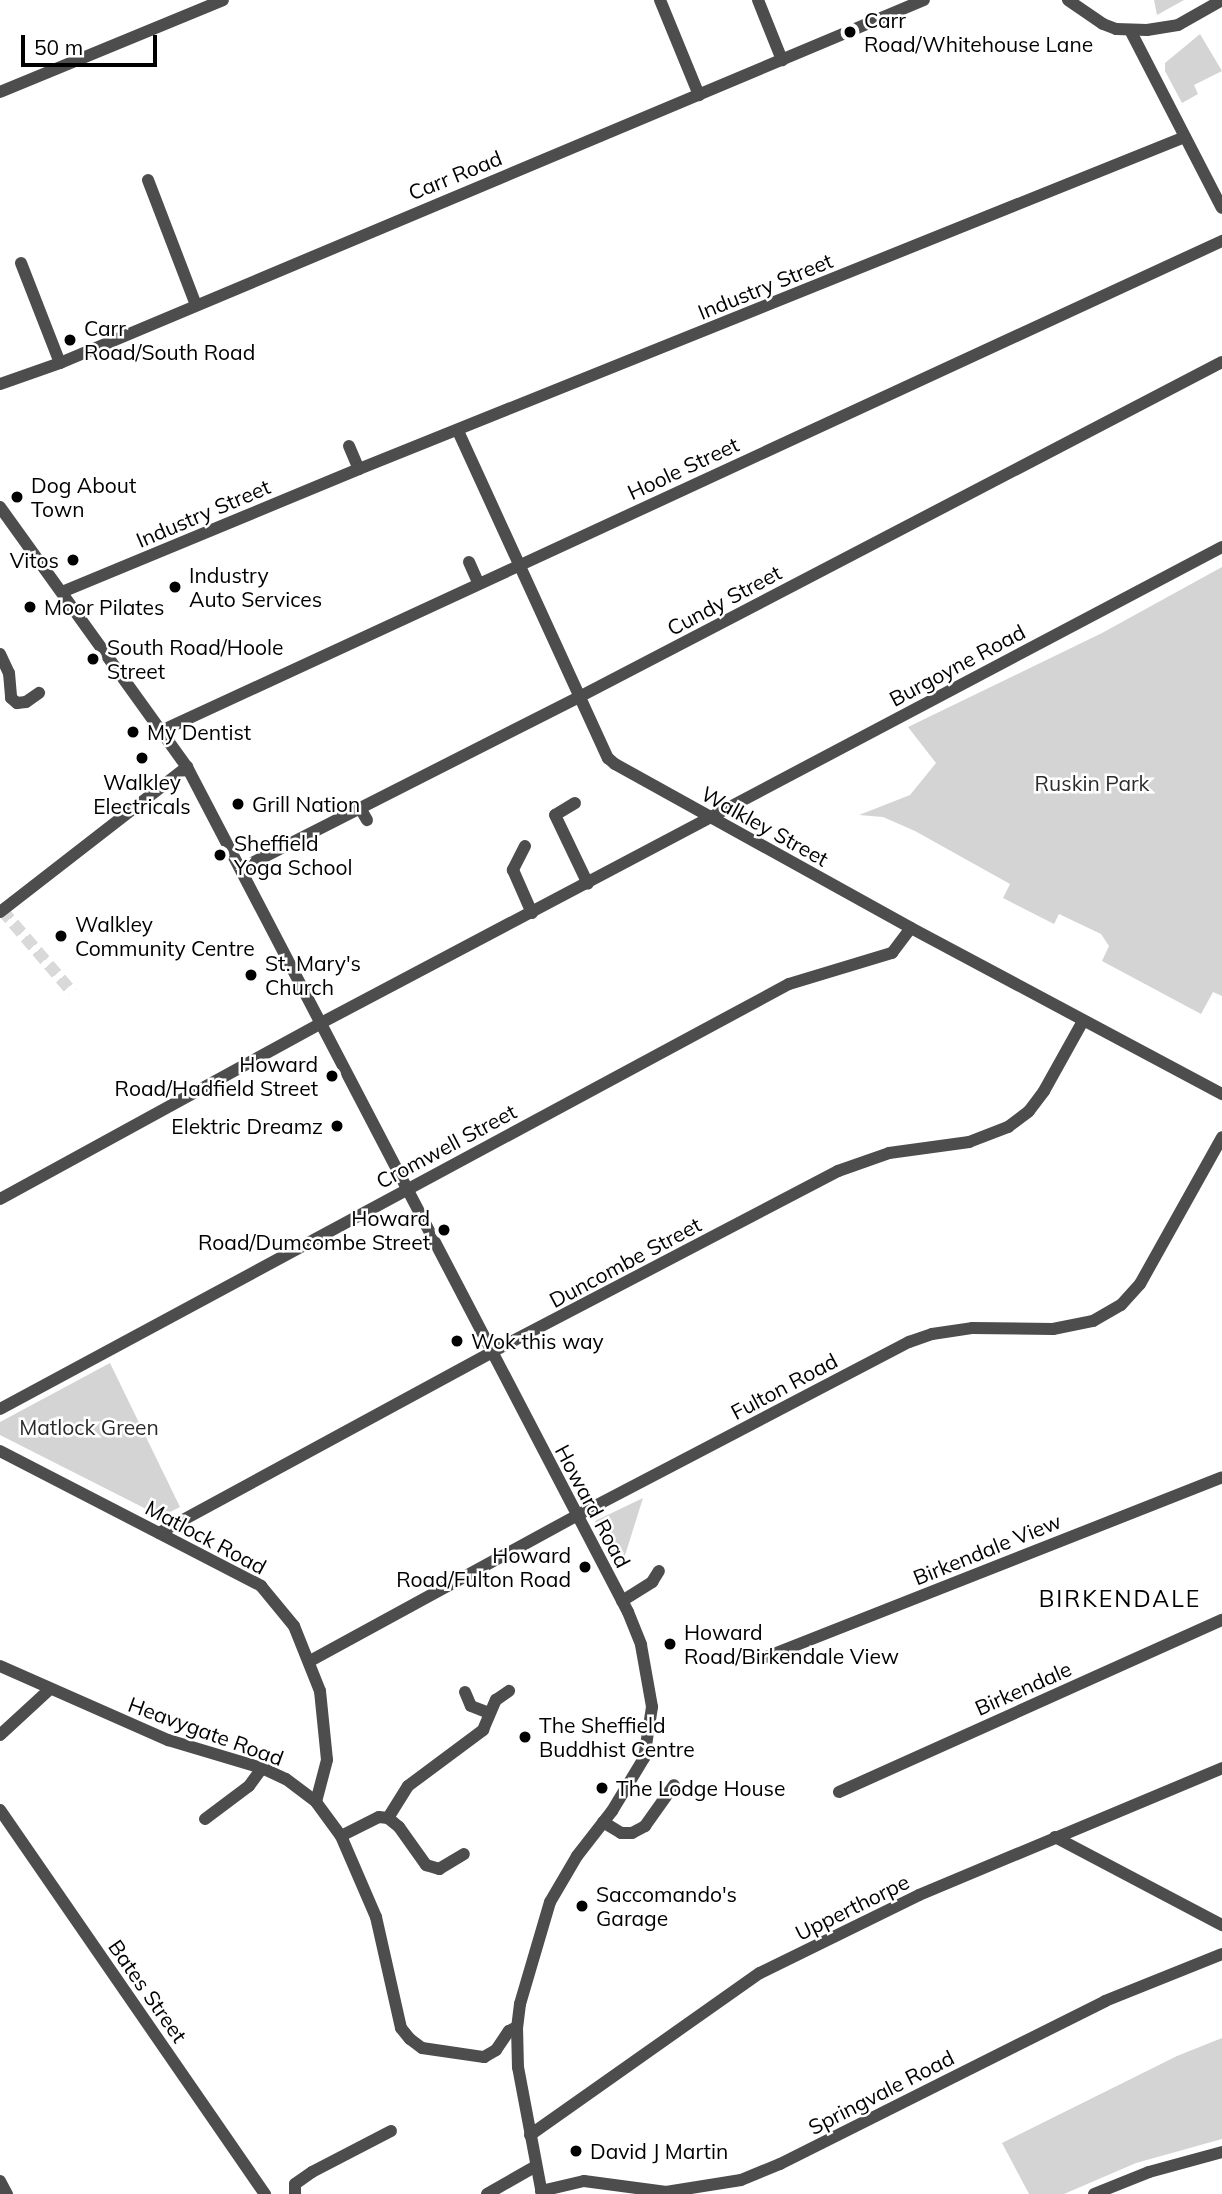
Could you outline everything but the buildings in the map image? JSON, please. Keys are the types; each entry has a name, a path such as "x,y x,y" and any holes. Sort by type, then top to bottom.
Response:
{"street":[{"path":"0,92 223,0"},
{"path":"660,0 699,95"},
{"path":"758,0 782,60"},
{"name":"Carr Road","path":"0,384 60,363 924,0"},
{"path":"1068,0 1103,24 1130,30 1162,29 1178,25 1222,0"},
{"path":"1130,30 1222,208"},
{"name":"Industry Street","path":"62,592 1185,137"},
{"path":"148,180 196,305"},
{"name":"Hoole Street","path":"161,731 478,582 1222,241"},
{"path":"21,263 60,363"},
{"name":"Cundy Street","path":"242,868 581,696 1222,362"},
{"name":"Walkley Street","path":"458,431 608,758 911,928 1222,1094"},
{"path":"349,446 359,470"},
{"name":"Howard Road","path":"2,514 62,592 187,767 242,868 490,1353 622,1601 641,1645 649,1681 651,1720 644,1758 603,1822 577,1856 550,1902 525,1977 517,2027 518,2067 541,2193"},
{"name":"Burgoyne Road","path":"0,1199 321,1023 625,865 1222,547"},
{"path":"469,562 478,582"},
{"path":"0,654 9,673 11,698 17,703 26,702 39,693"},
{"path":"0,912 187,767"},
{"path":"575,803 555,815 588,884"},
{"path":"360,808 367,820"},
{"path":"525,846 513,870 533,913"},
{"name":"Cromwell Street","path":"0,1409 789,984 892,953 911,928"},
{"name":"Duncombe Street","path":"159,1533 490,1353 838,1171 889,1153 969,1142 1008,1127 1029,1111 1044,1091 1083,1021"},
{"name":"Fulton Road","path":"310,1661 576,1516 908,1342 942,1332 972,1328 1052,1329 1093,1321 1121,1305 1140,1284 1222,1137"},
{"name":"Matlock Road","path":"0,1451 261,1586 294,1626 320,1691 327,1760 316,1802"},
{"name":"Birkendale View","path":"766,1657 1222,1477"},
{"path":"622,1601 652,1583 659,1571"},
{"name":"Birkendale","path":"839,1792 1222,1619"},
{"name":"Heavygate Road","path":"0,1666 49,1690 168,1740 262,1768 286,1779 316,1802 341,1836 376,1917 401,2028 422,2048 459,2056 484,2057 496,2050 509,2031 517,2027"},
{"path":"0,1735 49,1690"},
{"path":"388,1818 408,1786 483,1730 496,1700 509,1691"},
{"path":"465,1692 471,1706 489,1713"},
{"path":"205,1819 249,1786 262,1768"},
{"name":"Upperthorpe","path":"530,2135 760,1973 919,1895 1222,1768"},
{"path":"603,1822 621,1833 632,1833 645,1826 674,1785"},
{"name":"Bates Street","path":"0,1810 265,2194"},
{"path":"341,1836 379,1817 388,1818 399,1827 426,1865 439,1868 464,1854"},
{"path":"1055,1837 1222,1926"},
{"name":"Springvale Road","path":"541,2193 584,2181 666,2192 741,2180 780,2164 1105,2001 1222,1954"},
{"path":"295,2194 295,2184 312,2172 391,2131"},
{"path":"1094,2194 1150,2172 1222,2152"},
{"path":"487,2194 536,2166"},
{"path":"0,2182 7,2194"}],"green space":[{"path":"1154,0 1184,0 1157,15"},
{"path":"1200,34 1222,71 1194,85 1198,94 1182,103 1165,71 1165,63"},
{"name":"Ruskin Park","path":"1222,567 1222,996 1213,992 1201,1014 1102,961 1109,946 1101,934 1059,914 1054,924 1003,898 1010,884 915,831 883,817 859,815 910,795 936,763 908,727 1102,633"},
{"name":"Matlock Green","path":"110,1363 180,1507 164,1515 156,1514 0,1435 0,1422"},
{"path":"643,1498 621,1568 595,1521"},
{"path":"1222,2038 1222,2139 1136,2163 1064,2194 1029,2194 1002,2143 1177,2056"}],"tunnel":[{"path":"2,910 72,992"}],"place":[{"name":"Carr Road/Whitehouse Lane","path":"850,32"},
{"name":"Carr Road/South Road","path":"70,340"},
{"name":"Dog About Town","path":"17,497"},
{"name":"Vitos","path":"73,560"},
{"name":"Industry Auto Services","path":"175,587"},
{"name":"Moor Pilates","path":"30,607"},
{"name":"South Road/Hoole Street","path":"93,659"},
{"name":"My Dentist","path":"133,732"},
{"name":"Walkley Electricals","path":"142,758"},
{"name":"Grill Nation","path":"238,804"},
{"name":"Sheffield Yoga School","path":"220,855"},
{"name":"Walkley Community Centre","path":"61,936"},
{"name":"St. Mary's Church","path":"251,975"},
{"name":"Howard Road/Hadfield Street","path":"332,1076"},
{"name":"Elektric Dreamz","path":"337,1126"},
{"name":"Howard Road/Dumcombe Street","path":"444,1230"},
{"name":"Wok this way","path":"457,1341"},
{"name":"Howard Road/Fulton Road","path":"585,1567"},
{"name":"Howard Road/Birkendale View","path":"670,1644"},
{"name":"The Sheffield Buddhist Centre","path":"525,1737"},
{"name":"The Lodge House","path":"602,1788"},
{"name":"Saccomando's Garage","path":"582,1906"},
{"name":"David J Martin","path":"576,2151"}],"district":[{"name":"BIRKENDALE","path":"1120,1599"}]}
